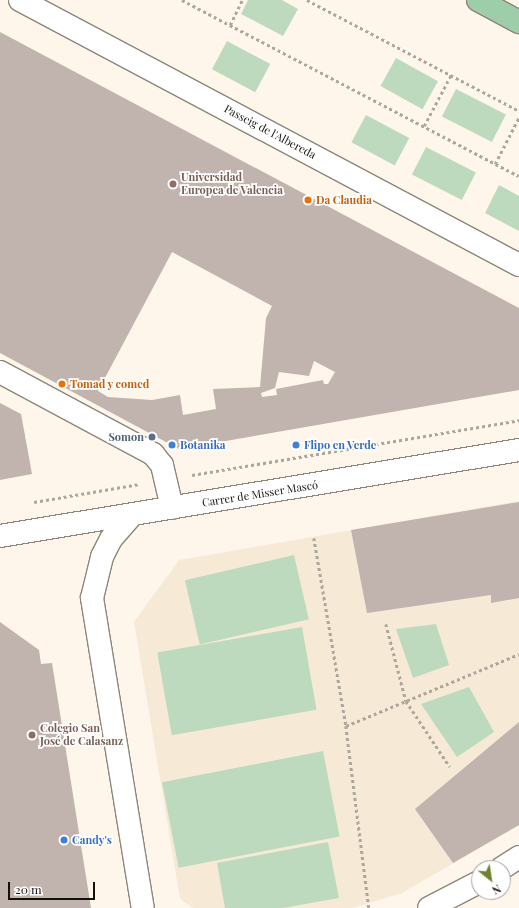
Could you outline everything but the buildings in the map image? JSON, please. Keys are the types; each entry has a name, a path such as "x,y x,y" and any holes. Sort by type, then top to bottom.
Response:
{"main road":[{"path":"478,0 519,22"}],"street":[{"name":"Passeig de l'Albereda","path":"20,0 519,265"},
{"path":"0,372 153,454 162,466 167,479 172,508"},
{"name":"Carrer de Misser Mascó","path":"0,536 131,516 519,450"},
{"path":"131,516 111,539 102,557 92,598 146,905"},
{"path":"429,908 471,886"}],"path":[{"path":"182,0 519,176"},
{"path":"230,25 242,0"},
{"path":"307,0 519,111"},
{"path":"424,126 451,75"},
{"path":"496,164 519,117"},
{"path":"30,502 519,420"},
{"path":"314,538 346,726 369,908"},
{"path":"386,624 406,700 450,767"},
{"path":"346,726 519,654"}],"shaded area":[{"path":"519,501 519,825 402,893 353,908 193,908 180,899 134,622 179,560"}],"green space":[{"path":"248,0 282,0 298,9 283,36 241,14"},
{"path":"227,41 270,64 255,92 212,69"},
{"path":"396,58 438,81 422,109 380,86"},
{"path":"456,89 506,114 492,142 442,117"},
{"path":"366,115 409,138 395,165 351,142"},
{"path":"426,147 476,172 462,200 412,175"},
{"path":"499,185 519,196 519,231 485,213"},
{"path":"294,555 309,619 200,645 185,580"},
{"path":"436,624 449,665 413,678 396,629"},
{"path":"302,627 317,710 172,735 157,653"},
{"path":"469,687 494,732 457,757 421,704"},
{"path":"323,751 340,836 179,868 162,782"},
{"path":"328,842 339,898 283,908 225,908 217,863"}],"place":[{"name":"Universidad Europea de Valencia","path":"173,184"},
{"name":"Da Claudia","path":"308,200"},
{"name":"Tomad y comed","path":"62,384"},
{"name":"Somon","path":"152,437"},
{"name":"Botanika","path":"172,445"},
{"name":"Flipo en Verde","path":"296,445"},
{"name":"Colegio San José de Calasanz","path":"32,735"},
{"name":"Candy's","path":"64,840"}]}
